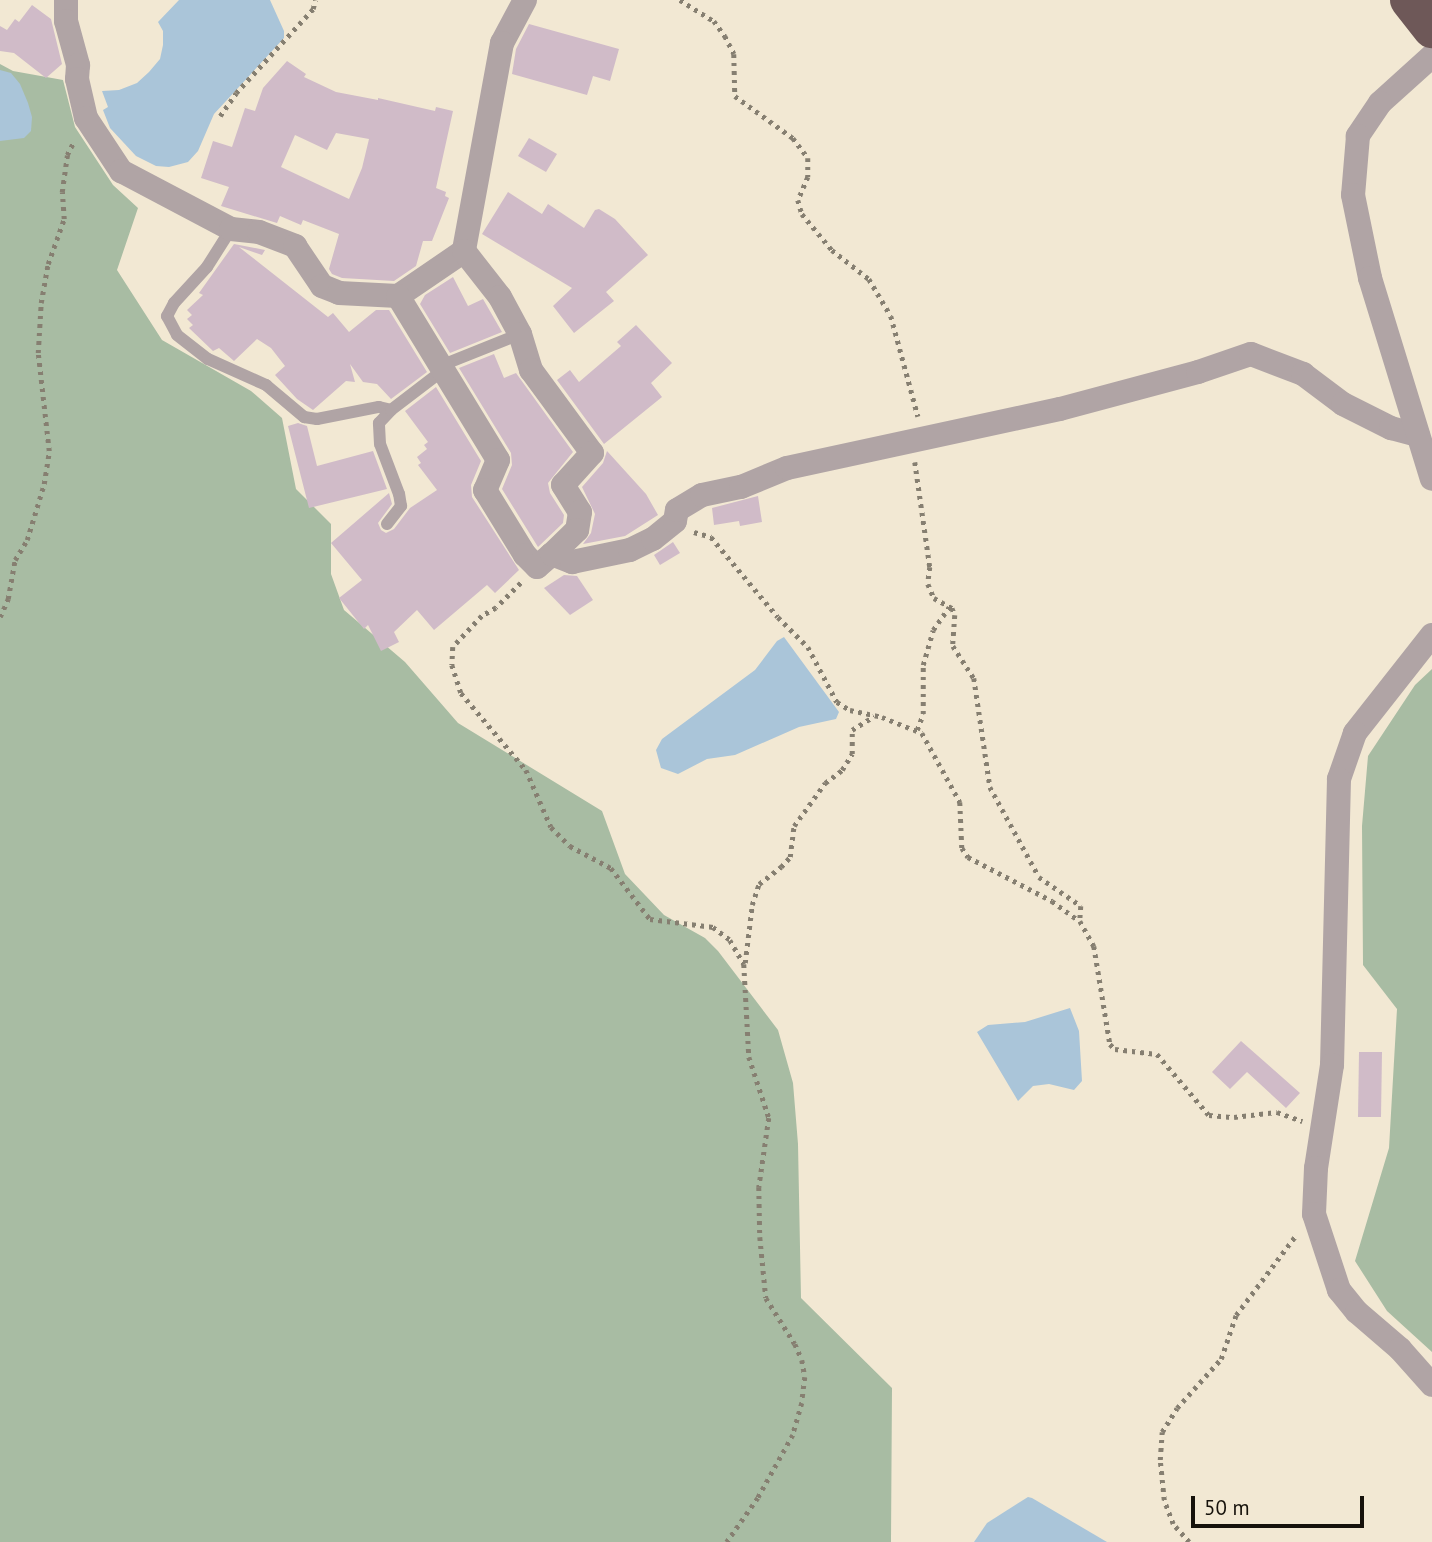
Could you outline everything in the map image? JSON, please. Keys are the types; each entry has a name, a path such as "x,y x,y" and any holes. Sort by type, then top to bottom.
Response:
{"highway":[{"path":"1409,0 1432,29"}],"street":[{"path":"66,0 66,21 78,65 77,79 86,118 121,171 231,229 259,232 295,246 321,286 339,293 398,296 464,251 502,43 525,0"},
{"path":"1432,56 1380,103 1358,136 1353,195 1370,278 1422,429 1432,478"},
{"path":"464,251 500,297 520,334 531,370 592,453 563,485 580,512 577,530 544,561"},
{"path":"398,296 498,460 485,490 525,555 544,561 572,562 630,550 653,539 675,521 677,510 702,495 741,487 787,468 1060,409 1198,372 1251,354 1303,374 1343,404 1391,428 1422,429"},
{"path":"1432,635 1355,733 1339,779 1332,1065 1322,1128 1314,1214 1339,1290 1357,1312 1400,1349 1432,1385"}],"lane":[{"path":"231,229 207,267 174,303 167,316 177,335 208,359 266,385 304,417 317,419 379,407 391,410"},
{"path":"387,524 401,506 377,431 379,423 441,369 520,334"}],"path":[{"path":"220,116 236,93 313,9 315,0"},
{"path":"0,617 8,599 15,560 35,518 49,452 38,333 48,264 64,219 62,191 67,155 75,141 93,129"},
{"path":"653,539 690,531 711,537 778,617 808,647 837,702 850,710 917,730 943,767 960,802 962,848 968,857 1052,901 1080,920 1094,946 1110,1044 1115,1049 1157,1054 1209,1115 1234,1117 1276,1112 1322,1128"},
{"path":"544,561 496,608 482,616 453,647 452,665 461,693 526,771 551,827 570,846 611,868 650,919 713,927 730,940 744,964"},
{"path":"917,730 923,714 923,664 933,629 949,607"},
{"path":"727,1542 758,1497 793,1435 802,1403 805,1377 803,1360 766,1298 760,1237 759,1187 769,1118 749,1058 744,964 752,905 759,884 790,857 794,826 825,783 842,770 852,754 852,730 874,716"},
{"path":"1189,1542 1173,1524 1164,1500 1160,1460 1162,1432 1177,1409 1221,1359 1236,1315 1269,1273 1277,1257 1314,1214"}],"green space":[{"path":"0,64 13,71 63,80 75,127 113,185 138,208 117,270 162,340 251,391 282,418 296,489 331,524 331,574 344,610 405,662 458,723 602,811 625,874 664,915 705,938 718,951 778,1030 793,1083 798,1144 801,1298 892,1388 891,1542 0,1542"},
{"path":"1432,669 1432,1352 1387,1311 1355,1261 1389,1148 1397,1009 1363,965 1362,826 1368,756 1415,685"}],"water":[{"path":"179,0 270,0 284,31 284,38 214,114 198,151 188,162 169,167 156,166 136,156 110,128 103,110 108,107 102,91 119,90 137,83 160,59 163,31 158,22"},
{"path":"0,70 11,73 20,84 28,103 32,117 31,131 24,138 0,141"},
{"path":"784,637 839,712 836,719 799,727 735,755 707,759 678,774 661,768 656,750 662,739 755,670 777,641"},
{"path":"1070,1008 1079,1031 1082,1081 1074,1090 1049,1084 1033,1086 1018,1101 977,1032 988,1025 1025,1022"},
{"path":"1028,1497 1107,1542 974,1542 987,1523"}],"building":[{"path":"32,5 51,19 62,64 46,78 14,53 0,51 0,26 7,30 15,19 19,22"},
{"path":"529,24 619,49 610,81 593,76 587,95 512,74 516,49"},
{"path":"287,61 306,74 304,77 336,92 435,111 436,107 453,111 436,188 446,192 445,196 449,198 432,241 423,241 416,266 394,281 342,278 332,274 329,269 339,234 303,220 301,225 280,216 277,223 221,206 229,187 201,178 213,141 232,147 245,108 255,111 263,88","holes":["336,133 369,139 362,168 349,199 281,167 295,135 327,150"]},
{"path":"529,138 557,154 546,172 518,156"},
{"path":"508,192 542,214 548,204 584,228 595,210 599,209 615,219 648,255 606,292 614,301 574,333 553,306 572,288 482,234"},
{"path":"234,244 265,250 262,255 239,247 328,317 333,313 349,332 376,310 389,310 427,372 391,399 377,384 363,382 350,364 355,382 346,381 313,410 297,399 275,375 285,366 271,348 257,339 234,361 219,348 213,351 189,328 193,325 187,319 192,315 187,310 203,295 199,293"},
{"path":"453,277 468,306 483,299 502,332 450,353 420,304 425,295"},
{"path":"636,325 672,363 651,383 662,397 604,444 557,380 570,370 579,382 621,346 617,342"},
{"path":"494,354 504,378 516,373 573,452 548,483 550,493 564,515 563,523 538,547 502,489 512,465 511,453 459,368"},
{"path":"436,387 481,461 471,485 472,497 519,570 495,593 487,585 434,630 417,610 394,632 399,642 381,651 368,625 364,629 339,598 362,580 331,543 389,493 392,504 378,523 386,533 394,529 410,508 437,490 418,465 421,463 417,457 427,449 424,445 428,442 405,411"},
{"path":"298,423 307,426 317,466 373,451 387,489 309,508 288,426"},
{"path":"607,451 646,494 658,515 625,536 583,544 591,533 595,514 582,487 603,463"},
{"path":"758,496 762,522 740,526 739,521 714,525 712,508"},
{"path":"673,542 680,553 660,565 654,555"},
{"path":"564,575 577,576 593,600 570,615 544,588"},
{"path":"1241,1041 1300,1093 1286,1108 1247,1072 1230,1089 1212,1072"},
{"path":"1359,1052 1382,1052 1381,1117 1358,1117"}]}
